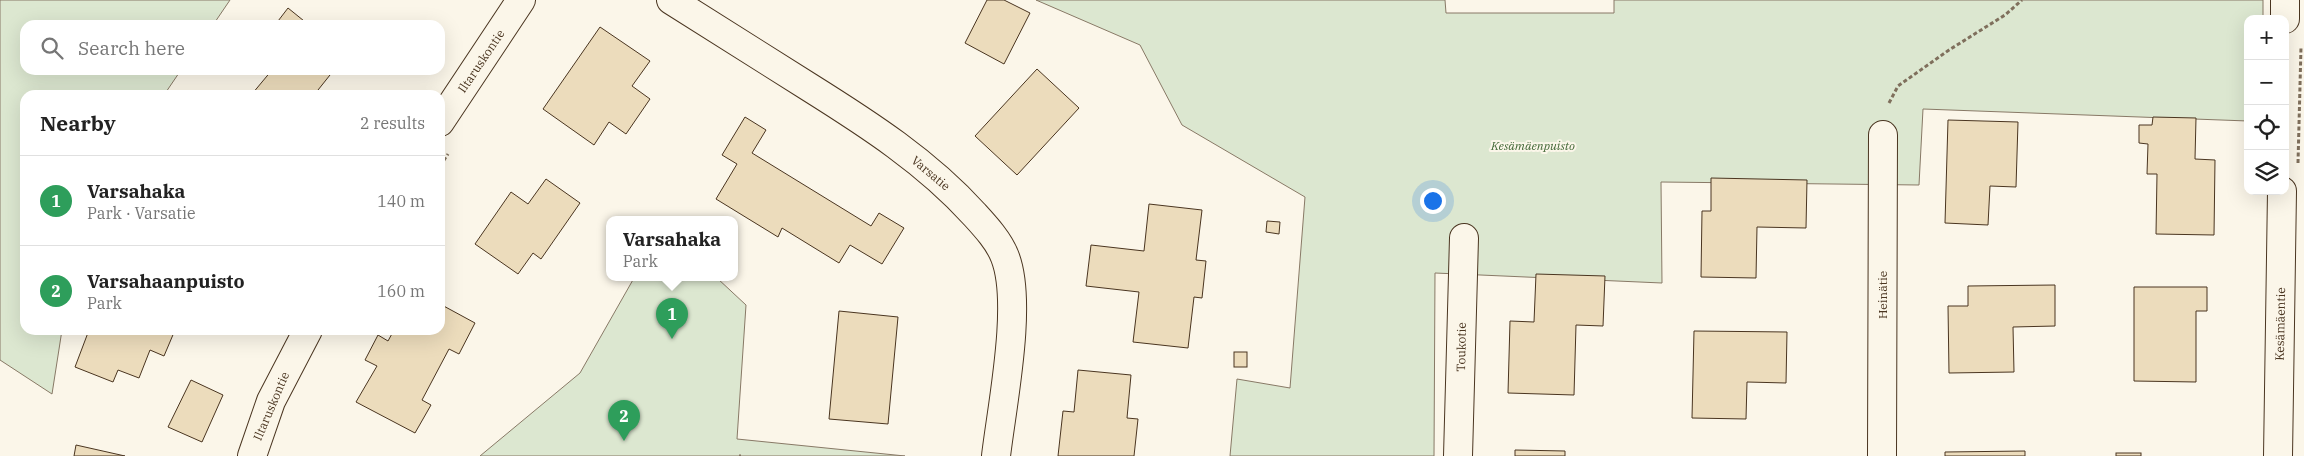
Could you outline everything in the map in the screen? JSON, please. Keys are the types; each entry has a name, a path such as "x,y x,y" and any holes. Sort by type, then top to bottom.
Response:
{"street":[{"name":"Iltaruskontie","path":"445,114 521,0"},
{"name":"Varsatie","path":"671,0 872,127 924,165 959,197 986,228 1005,256 1011,289 1012,323 996,456"},
{"path":"2285,0 2285,15"},
{"name":"Heinätie","path":"1882,456 1883,135"},
{"name":"Kesämäentie","path":"2278,456 2282,195"},
{"name":"Toukotie","path":"1458,456 1464,238"},
{"name":"Iltaruskontie","path":"252,456 270,401 305,335"}],"path":[{"path":"1883,135 1886,108 1898,86 1949,50 2004,15 2022,0"}],"green space":[{"path":"0,0 230,0 216,20 20,20 20,75 178,75 167,90 20,90 20,335 61,335 52,394 0,360"},
{"name":"Kesämäenpuisto","path":"1036,0 1445,0 1446,13 1614,13 1614,0 2263,0 2263,15 2244,15 2244,121 1923,109 1919,185 1661,182 1662,283 1435,273 1434,456 1230,456 1237,379 1290,388 1305,197 1182,125 1140,45"},
{"path":"632,281 720,281 746,305 737,439 905,456 480,456 580,373"}],"building":[{"path":"987,0 1004,0 1030,13 1004,64 965,43"},
{"path":"288,8 303,20 279,20"},
{"path":"600,27 650,61 632,86 650,99 626,134 609,122 594,145 543,109"},
{"path":"1037,69 1079,108 1017,175 975,136"},
{"path":"268,75 330,75 318,90 255,90"},
{"path":"745,117 766,130 752,153 871,226 879,213 904,228 882,264 850,245 839,263 782,228 778,237 716,199 737,164 722,155"},
{"path":"2153,117 2196,118 2195,159 2215,160 2214,235 2156,234 2157,174 2147,174 2148,144 2139,143 2139,125 2152,125"},
{"path":"1948,120 2018,122 2016,187 1990,186 1988,225 1945,223"},
{"path":"1711,178 1807,180 1806,228 1757,227 1756,278 1701,277 1702,211 1711,211"},
{"path":"546,179 580,203 541,259 533,253 518,274 475,244 511,192 528,204"},
{"path":"1149,204 1202,210 1196,260 1206,261 1202,298 1194,297 1188,348 1133,342 1139,292 1086,286 1091,245 1144,251"},
{"path":"1267,221 1280,222 1279,234 1266,232"},
{"path":"1536,274 1605,276 1603,326 1576,325 1574,395 1508,393 1510,321 1534,322"},
{"path":"2055,285 2055,326 2013,327 2014,372 1949,373 1948,306 1968,306 1968,286"},
{"path":"2134,287 2207,287 2207,311 2196,311 2196,382 2134,381"},
{"path":"445,307 475,323 459,354 449,349 422,400 431,405 415,433 356,402 377,366 365,360 378,335 388,341 391,335 445,335"},
{"path":"839,311 898,317 888,424 829,419"},
{"path":"1694,331 1787,332 1786,383 1747,382 1746,419 1692,418"},
{"path":"87,335 173,335 164,356 150,350 139,378 118,370 113,382 75,367"},
{"path":"1234,352 1247,352 1247,367 1234,367"},
{"path":"1078,370 1131,375 1127,418 1138,419 1134,456 1058,456 1063,411 1074,412"},
{"path":"191,380 223,395 202,442 168,427"},
{"path":"76,445 125,456 74,456"},
{"path":"1515,450 1565,451 1565,456 1515,456"},
{"path":"2025,451 2025,456 1945,456 1945,452"},
{"path":"2116,453 2141,453 2141,456 2116,456"}],"place":[{"name":"Varsahaka","path":"672,339"},
{"name":"Varsahaanpuisto","path":"624,441"}]}
